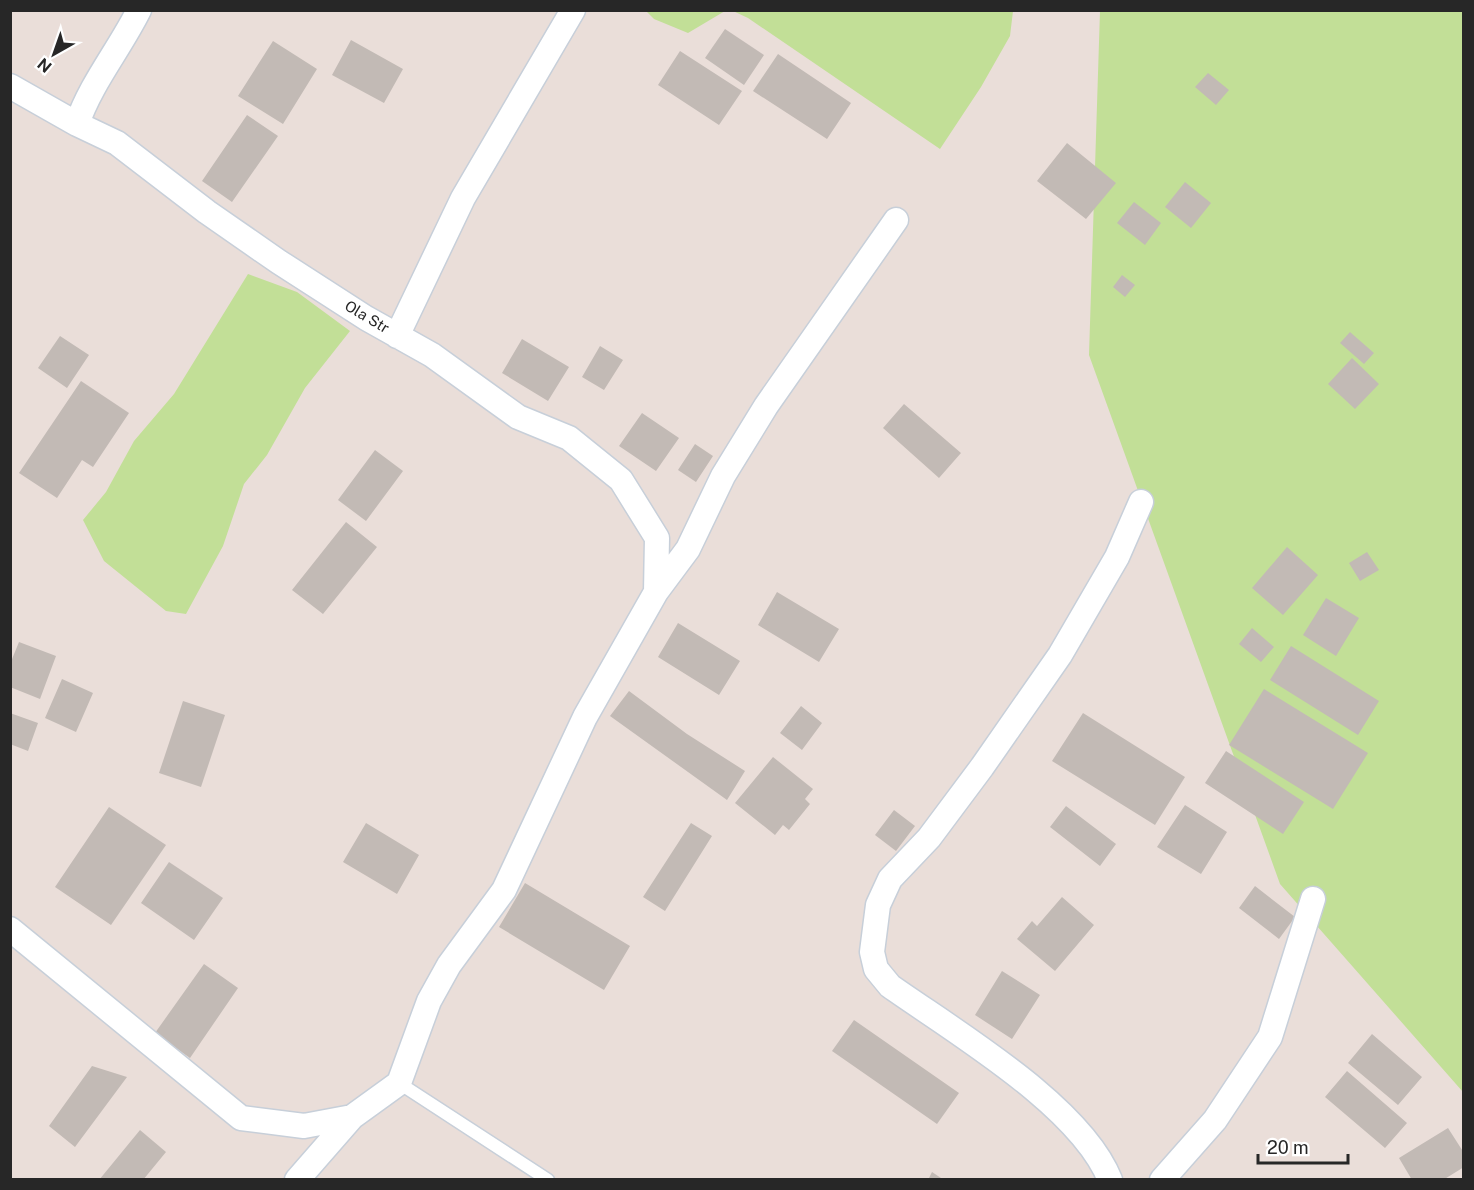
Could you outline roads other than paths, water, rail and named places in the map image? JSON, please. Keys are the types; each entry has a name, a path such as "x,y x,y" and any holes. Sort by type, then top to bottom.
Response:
{"street":[{"path":"77,124 87,95 126,37 139,10"},
{"path":"397,336 463,198 573,10"},
{"name":"Ola Str","path":"10,86 77,124 117,142 207,212 279,262 397,336 432,355 518,417 569,438 621,480 657,538 656,592"},
{"path":"297,1179 352,1117 399,1083 429,1001 448,965 504,890 585,717 656,592 688,549 723,476 766,406 896,220"},
{"path":"1110,1179 1103,1160 1085,1137 1027,1082 890,986 876,969 872,952 878,905 890,879 929,838 1060,655 1116,557 1141,502"},
{"path":"1162,1179 1215,1120 1246,1077 1270,1036 1313,899"},
{"path":"10,929 241,1118 304,1126 352,1117"}],"lane":[{"path":"399,1083 548,1179"}]}
